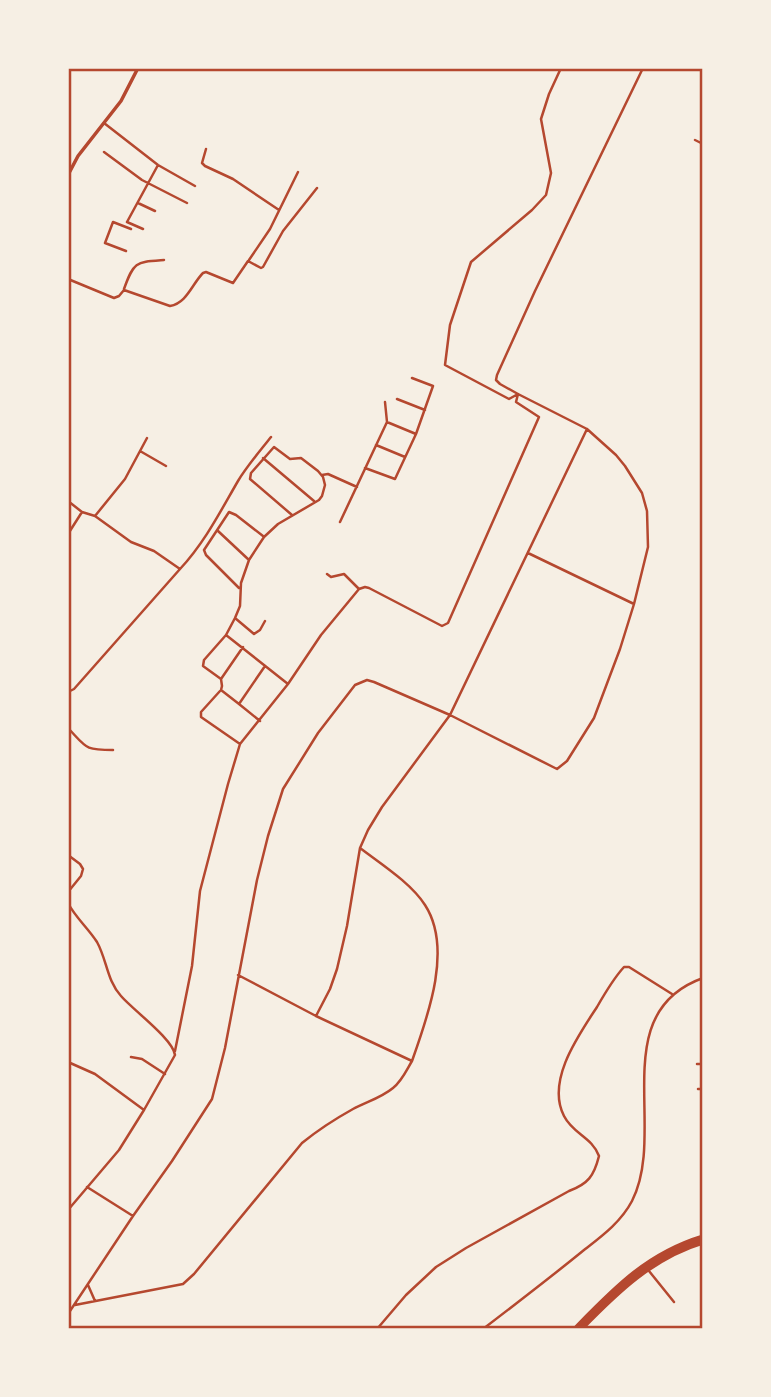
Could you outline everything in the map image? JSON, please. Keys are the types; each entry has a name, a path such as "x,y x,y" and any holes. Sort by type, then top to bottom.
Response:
{"highway":[{"path":"581,1329 646,1269 703,1239"},
{"path":"575,1329 638,1269 685,1242 703,1239"}],"street":[{"path":"68,175 78,156 121,102 138,68"},
{"path":"518,394 509,399 445,366 450,325 471,262 546,195 551,173 541,119 561,68"},
{"path":"68,1314 212,1099 268,836 283,789 318,733 355,685 367,680 374,682 450,715 557,769 566,761 594,718 634,604 648,547 647,511 642,492 616,454 587,429 496,380 535,291 643,68"},
{"path":"104,123 158,165 195,186"},
{"path":"695,140 703,144"},
{"path":"206,149 202,163 205,166 233,180 279,210"},
{"path":"104,152 148,183 187,203"},
{"path":"124,226 158,165"},
{"path":"124,290 173,306 185,298 205,272 233,283 268,234 298,172"},
{"path":"248,261 263,267 284,231 317,188"},
{"path":"138,203 155,211"},
{"path":"126,251 105,243 113,222 131,229"},
{"path":"127,222 143,229"},
{"path":"68,279 114,298 124,290 134,267 143,262 164,260"},
{"path":"365,468 395,479 416,434 433,386 412,378"},
{"path":"518,394 516,402 539,417"},
{"path":"397,399 425,410"},
{"path":"340,522 387,422 385,402"},
{"path":"68,1210 119,1150 175,1055 192,966 200,891 240,744 288,684 321,635 359,589 369,588 442,626 448,623 539,417 541,405"},
{"path":"387,422 416,434"},
{"path":"316,1016 337,969 360,848 368,830 450,715 587,429"},
{"path":"68,692 74,689 197,549 217,520 239,479 271,437"},
{"path":"95,516 125,479 147,438"},
{"path":"376,445 405,457"},
{"path":"221,679 203,666 203,663 226,635 235,618 240,606 239,587 249,560 264,537 278,524 316,502 324,490 322,475 302,459 290,459 272,448 251,473 250,479 292,515"},
{"path":"140,451 166,466"},
{"path":"263,458 316,502"},
{"path":"322,475 328,474 357,486"},
{"path":"68,501 82,512 95,516 131,542 154,551 180,569"},
{"path":"68,534 82,512"},
{"path":"239,587 204,552 205,548 229,512 264,537"},
{"path":"218,531 249,560"},
{"path":"528,553 634,604"},
{"path":"327,574 331,577 344,574 359,589"},
{"path":"235,618 254,634 265,621"},
{"path":"226,635 288,684"},
{"path":"240,744 201,717 201,712 220,690 221,679 243,647"},
{"path":"239,704 265,666"},
{"path":"220,690 260,721"},
{"path":"68,728 87,748 113,750"},
{"path":"74,1305 183,1284 302,1143 323,1126 395,1087 404,1076 420,1039 431,995 438,947 437,931 425,904 414,891 360,848"},
{"path":"68,855 83,869 81,876 68,892"},
{"path":"68,903 70,910 97,943 114,988 175,1051"},
{"path":"377,1329 436,1267 546,1203 582,1186 591,1178 599,1156 596,1147 570,1126 559,1101 565,1063 592,1014 624,967 629,967 672,994"},
{"path":"238,975 316,1016 412,1061"},
{"path":"483,1329 616,1224 632,1201 642,1173 645,1144 644,1089 648,1035 672,994 703,978"},
{"path":"131,1057 140,1058 165,1074"},
{"path":"68,1062 95,1074 144,1111"},
{"path":"697,1064 703,1064"},
{"path":"87,1187 133,1216"},
{"path":"646,1269 674,1302"},
{"path":"88,1285 96,1301"}]}
